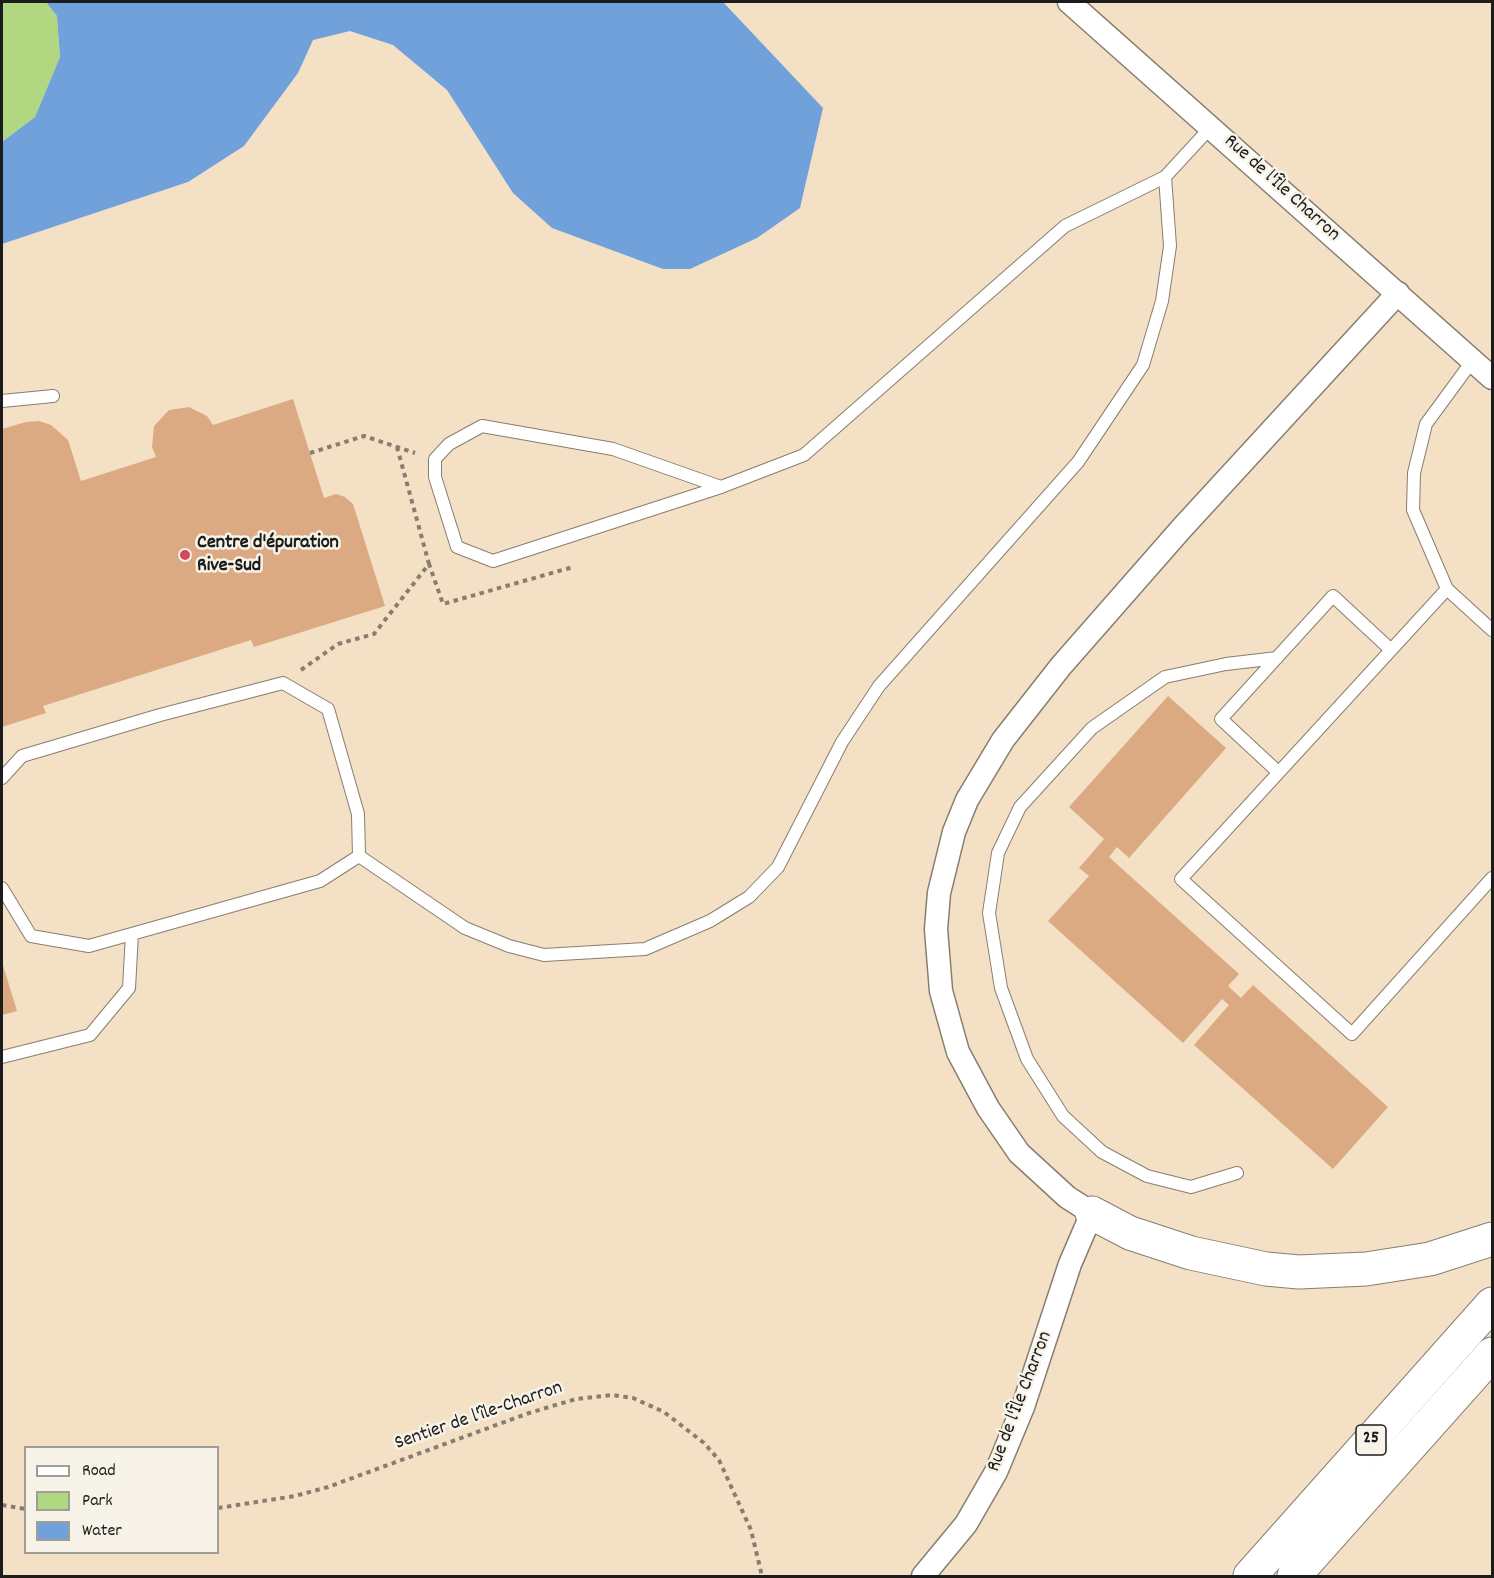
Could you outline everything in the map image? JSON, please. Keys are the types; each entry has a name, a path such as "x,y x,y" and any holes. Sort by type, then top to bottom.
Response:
{"highway":[{"path":"1092,1213 1130,1233 1191,1253 1266,1269 1299,1272 1366,1269 1430,1259 1492,1239"},
{"name":"25","path":"1250,1576 1492,1304"},
{"name":"25","path":"1294,1576 1492,1354"}],"street":[{"name":"Rue de l'Île Charron","path":"1069,2 1492,378"},
{"path":"1092,1213 1059,1190 1019,1153 988,1108 958,1052 941,991 936,929 939,893 954,832 983,772 1010,731 1053,675 1190,519 1398,293"},
{"name":"Rue de l'Île Charron","path":"923,1576 966,1524 996,1472 1023,1407 1070,1264 1092,1213"}],"lane":[{"path":"721,487 613,449 482,426 449,444 435,459 435,477 457,547 492,561 721,487 804,455 1065,226 1165,177 1211,127"},
{"path":"359,856 465,928 509,946 544,955 645,949 711,921 749,897 778,867 842,742 879,686 1078,462 1143,365 1162,301 1170,246 1165,177"},
{"path":"1473,360 1426,424 1414,472 1413,510 1447,589 1492,630"},
{"path":"2,400 53,396"},
{"path":"1447,589 1181,879 1352,1034 1492,878"},
{"path":"1278,772 1221,719 1277,658 1334,596 1390,650"},
{"path":"1237,1173 1191,1187 1147,1176 1102,1152 1063,1116 1027,1059 1019,1039 1001,988 989,913 998,853 1020,807 1092,728 1165,677 1226,664 1277,658"},
{"path":"2,778 22,756 160,715 283,683 328,709 358,814 359,856"},
{"path":"2,888 31,936 89,946 320,880 359,856"},
{"path":"2,1057 90,1035 129,988 132,934"}],"path":[{"path":"310,453 364,436 435,459"},
{"path":"397,447 429,564 443,604 573,567"},
{"path":"283,683 338,644 374,634 429,564"},
{"name":"Sentier de l'île-Charron","path":"219,1508 295,1496 328,1487 529,1413 576,1399 612,1395 633,1398 664,1412 704,1443 719,1460 751,1530 762,1576"},
{"path":"2,1505 24,1509"}],"green space":[{"path":"2,2 46,2 57,16 60,57 35,117 2,142"}],"water":[{"path":"46,2 723,2 823,108 800,208 757,238 690,269 663,269 552,228 513,193 447,90 393,45 350,31 313,40 298,73 244,146 188,182 2,244 2,142 35,117 60,57 57,16"}],"building":[{"name":"Centre d'épuration Rive-Sud","path":"293,399 324,498 336,494 345,497 353,504 385,606 254,647 251,640 43,706 46,713 2,727 2,429 26,422 39,421 51,425 68,440 81,481 156,457 152,447 154,426 169,410 189,407 207,416 213,425"},
{"path":"1168,696 1226,748 1129,858 1117,847 1109,857 1239,974 1228,986 1241,998 1253,985 1388,1107 1333,1169 1194,1045 1229,1005 1222,999 1183,1043 1048,921 1089,876 1079,868 1104,839 1069,807"},
{"path":"2,962 17,1011 2,1015"}],"place":[{"name":"Centre d'épuration Rive-Sud","path":"185,555"}]}
